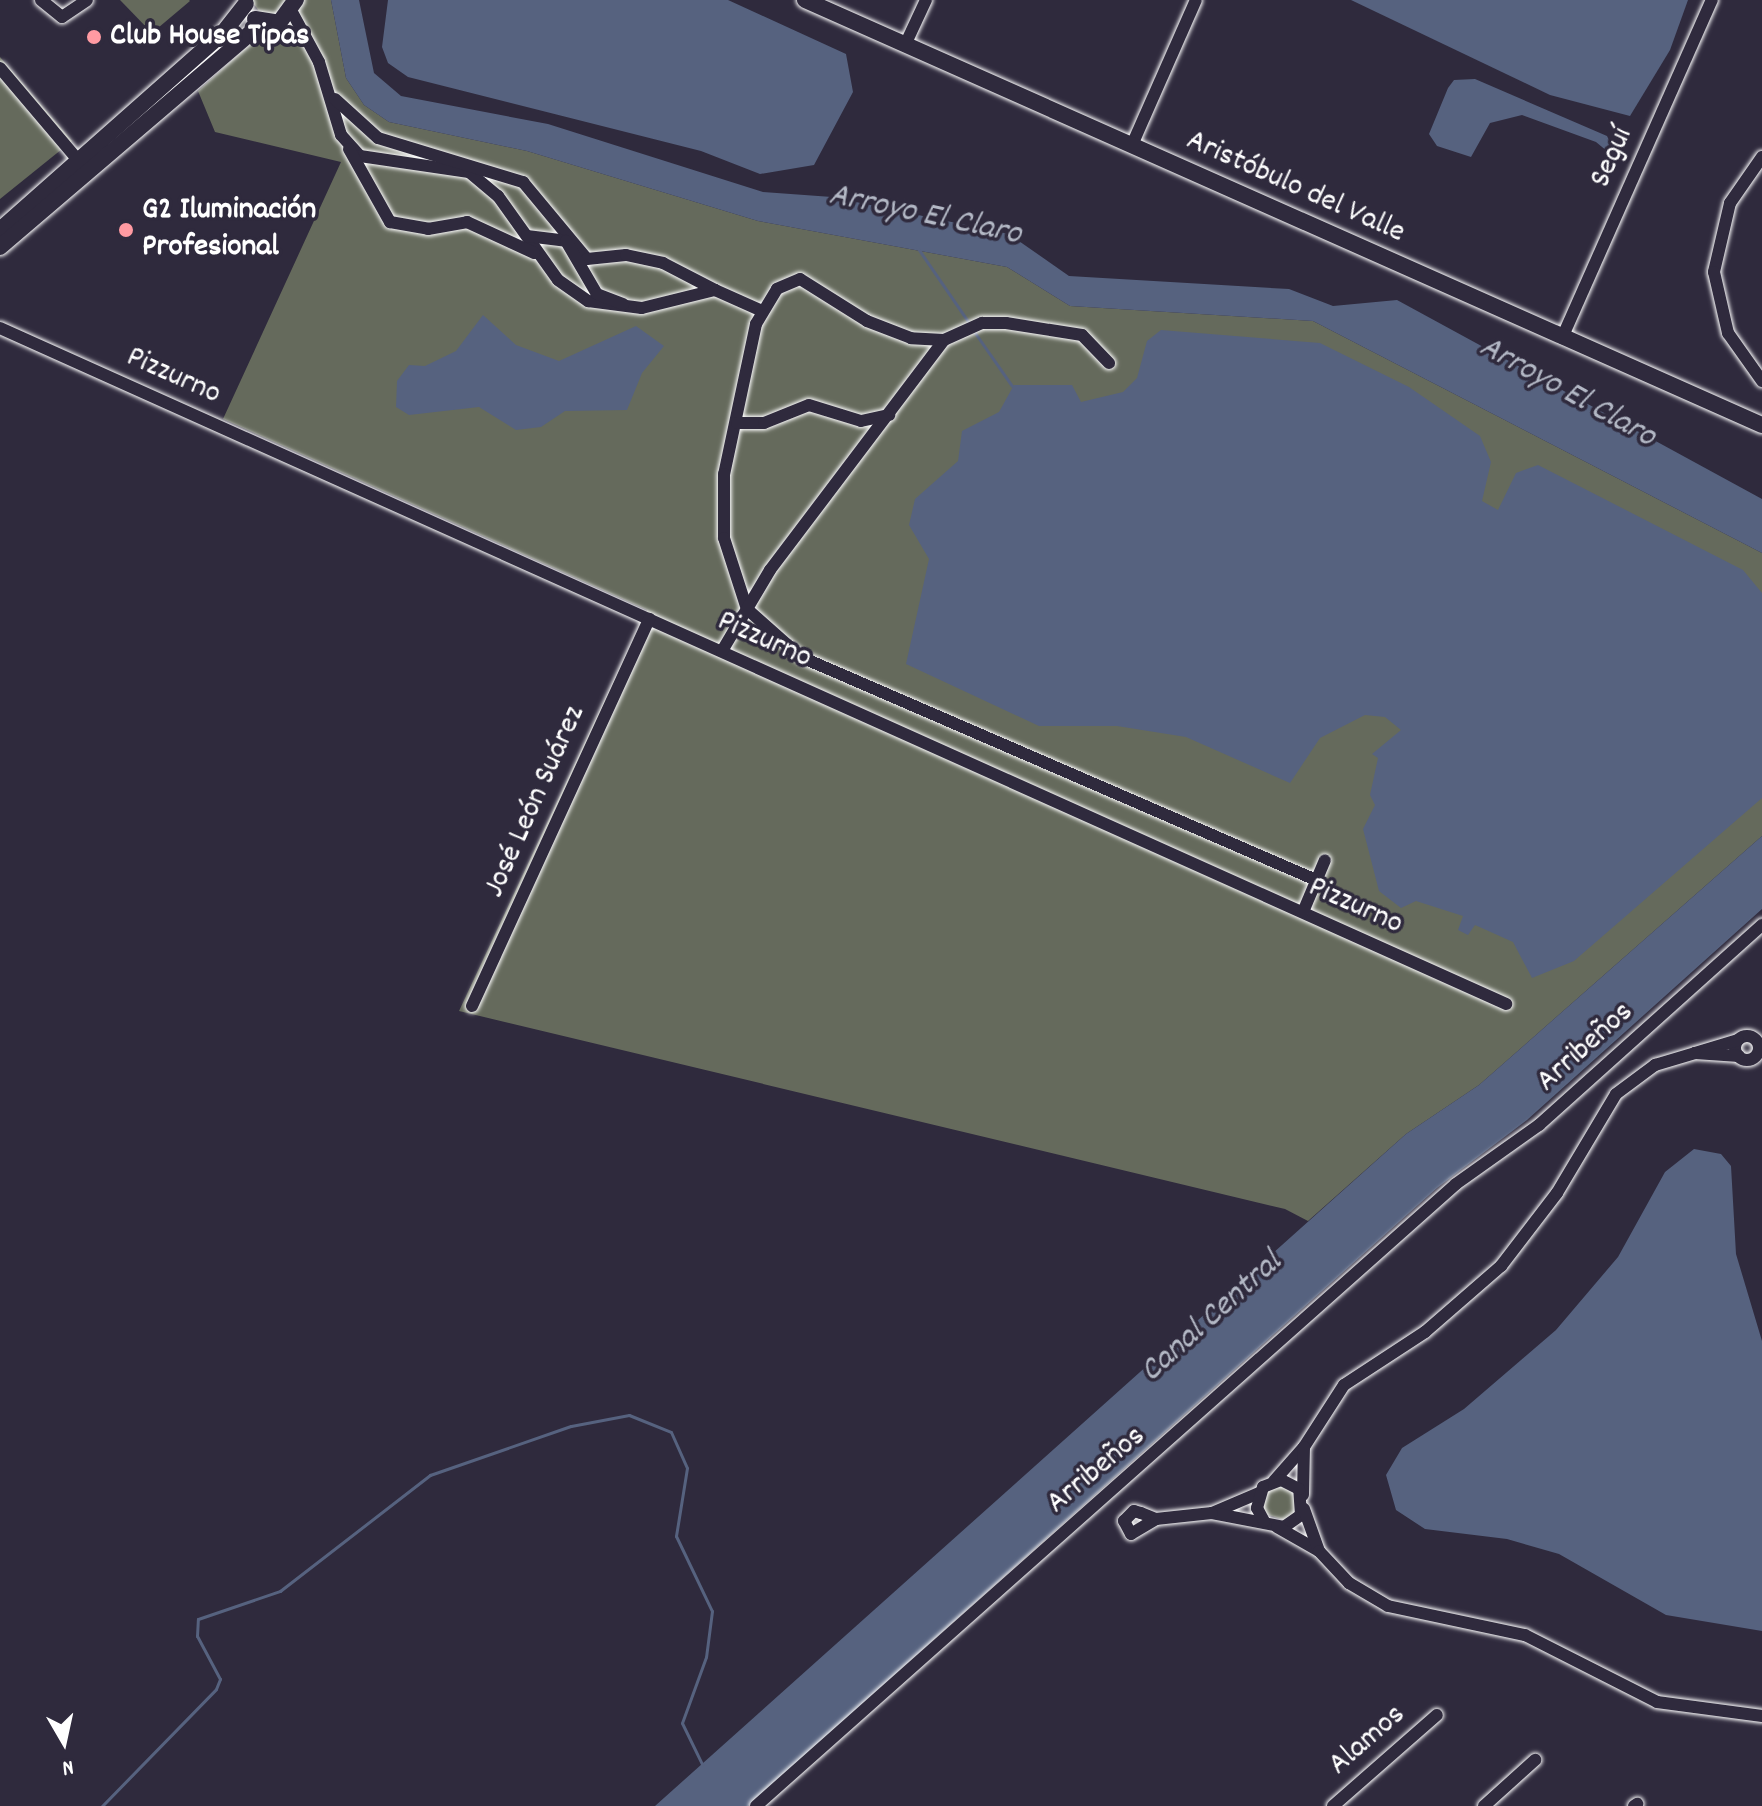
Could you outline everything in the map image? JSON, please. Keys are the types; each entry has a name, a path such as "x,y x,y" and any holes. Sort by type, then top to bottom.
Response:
{"street":[{"path":"41,0 62,17 87,0"},
{"name":"Aristóbulo del Valle","path":"805,0 1762,425"},
{"path":"905,45 926,0"},
{"path":"1132,145 1196,0"},
{"name":"Seguí","path":"1562,338 1712,0"},
{"path":"0,230 223,33 246,2 262,23"},
{"path":"0,247 262,23 279,23 294,6 347,147 390,222 428,229 477,224 516,239 588,301 642,308 715,290"},
{"path":"0,68 78,160"},
{"path":"325,82 343,113 378,138 523,182 566,241 597,294 642,308"},
{"path":"347,147 379,162 469,172 527,236 542,260"},
{"path":"1762,157 1730,203 1714,272 1728,333 1762,381"},
{"path":"527,236 566,241 587,259 626,255 663,263 762,311"},
{"path":"1109,363 1082,335 972,327 944,340 911,338 867,321 800,279 789,279 762,311 724,474 724,538 747,609 801,657 1316,880"},
{"name":"Pizzurno","path":"0,328 1506,1004"},
{"path":"722,651 747,609 944,340"},
{"path":"737,423 764,423 809,405 861,421 889,415"},
{"name":"José León Suárez","path":"472,1006 649,619"},
{"path":"1303,912 1325,860"},
{"name":"Arribeños","path":"756,1806 1456,1184 1539,1125 1762,925"},
{"path":"1212,1513 1259,1493 1274,1481 1304,1447 1344,1385 1435,1325 1501,1266 1557,1193 1616,1094 1655,1065 1762,1030"},
{"path":"1743,1038 1756,1054"},
{"path":"1743,1038 1756,1054"},
{"path":"1695,1053 1756,1054"},
{"path":"1277,1527 1297,1521 1303,1501 1304,1447"},
{"path":"1274,1481 1294,1484 1303,1501 1319,1551"},
{"path":"1259,1493 1264,1521"},
{"path":"1156,1519 1212,1513 1264,1521 1319,1551 1349,1583 1388,1606 1515,1632 1657,1702 1762,1716"},
{"name":"Alamos","path":"1333,1806 1437,1715"},
{"path":"1484,1806 1535,1760"}],"green space":[{"path":"120,0 189,0 190,1 152,33"},
{"path":"251,0 289,0 273,16 261,14"},
{"path":"302,0 331,0 346,78 364,105 389,122 527,151 758,221 1007,267 1070,306 1313,321 1762,553 1762,836 1479,1085 1406,1134 1308,1221 1285,1209 459,1011 647,610 223,419 341,162 215,132 198,91 261,34 289,26"},
{"path":"0,57 72,141 0,199"},
{"path":"1271,1484 1294,1488 1297,1512 1287,1521 1262,1513 1261,1493"}],"water":[{"name":"Arroyo El Claro","path":"331,0 359,0 374,73 401,96 548,124 763,192 832,197 1009,234 1069,276 1289,289 1333,306 1397,300 1762,499 1762,553 1313,321 1070,306 1007,267 758,221 527,151 389,122 364,105 346,78"},
{"path":"388,0 728,0 846,54 853,92 814,165 760,174 701,151 408,77 388,63 382,47"},
{"path":"1351,0 1688,0 1670,50 1630,116 1550,95"},
{"path":"1475,79 1607,136 1619,161 1596,142 1522,115 1490,123 1471,157 1437,146 1429,134 1448,88 1454,80"},
{"path":"483,315 516,345 559,361 636,326 664,346 642,373 627,410 565,411 541,427 516,430 479,407 409,415 396,407 397,381 409,365 425,366 456,351"},
{"path":"1161,330 1320,343 1409,387 1480,436 1491,462 1482,501 1498,510 1516,473 1538,465 1743,570 1762,593 1762,798 1574,961 1532,978 1513,942 1475,925 1468,935 1458,930 1463,916 1416,901 1401,908 1379,891 1363,829 1375,805 1370,795 1378,758 1372,754 1401,730 1385,717 1365,715 1320,738 1290,783 1186,737 1117,726 1039,726 906,664 929,559 909,525 915,499 958,461 962,431 999,412 1014,385 1072,385 1081,402 1123,392 1137,378 1147,341"},
{"name":"Canal Central","path":"1762,836 1762,909 1527,1120 1437,1188 748,1806 655,1806 1406,1134 1479,1085"},
{"path":"1694,1149 1721,1154 1731,1166 1736,1254 1762,1341 1762,1631 1666,1615 1559,1554 1507,1539 1425,1529 1396,1510 1386,1475 1402,1448 1464,1409 1556,1330 1618,1257 1665,1172"}],"waterway":[{"path":"917,247 969,323"},
{"path":"973,330 1012,386"},
{"path":"102,1806 216,1689 220,1679 197,1636 198,1619 280,1591 430,1475 571,1426 629,1415 671,1432 687,1468 676,1536 712,1611 706,1657 682,1723 702,1764"}],"place":[{"name":"Club House Tipas","path":"94,37"},
{"name":"G2 Iluminación Profesional","path":"126,230"}]}
